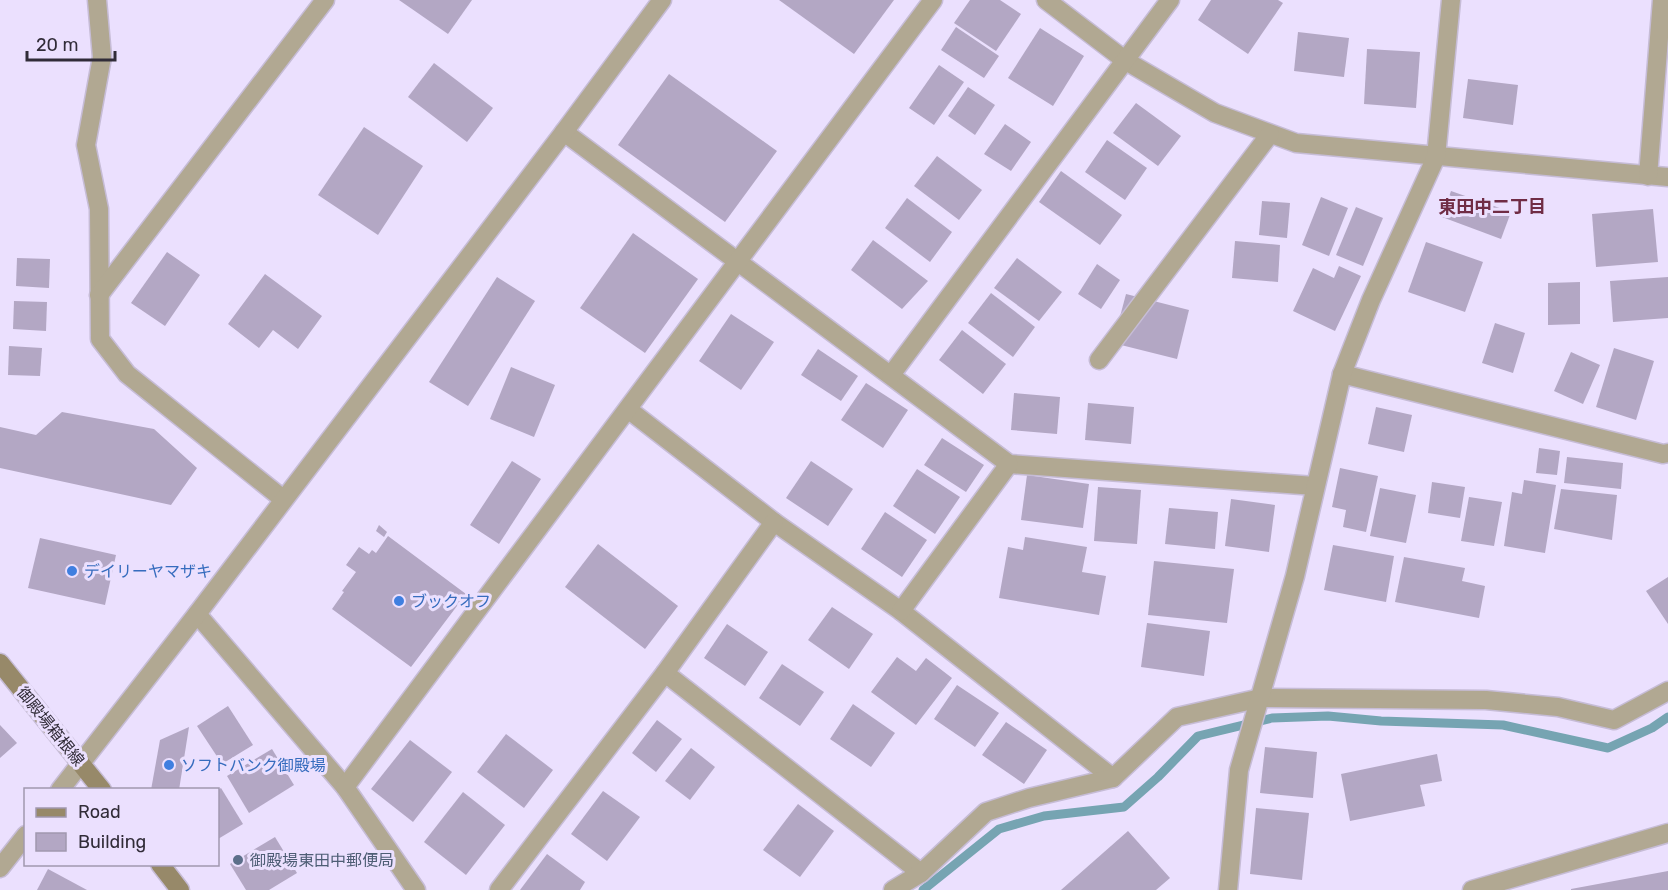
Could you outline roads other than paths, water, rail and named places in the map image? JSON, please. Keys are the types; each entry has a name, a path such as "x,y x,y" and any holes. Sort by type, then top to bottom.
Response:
{"main road":[{"name":"御殿場箱根線","path":"0,663 101,788"},
{"path":"162,866 180,890"}],"street":[{"path":"97,0 102,57 86,145 99,209 100,339 127,374 283,499"},
{"path":"99,295 325,0"},
{"path":"61,788 197,614 662,0"},
{"path":"345,787 629,410 933,0"},
{"path":"1046,0 1126,61 1215,112 1296,143 1668,177"},
{"path":"891,375 1170,0"},
{"path":"1228,890 1239,770 1295,576 1342,374 1371,300 1436,157 1450,0"},
{"path":"1648,176 1662,0"},
{"path":"564,132 1009,464 1315,486"},
{"path":"1099,360 1270,134"},
{"path":"1342,374 1663,454 1668,453"},
{"path":"629,410 774,522 901,612 1113,778"},
{"path":"901,612 1009,464"},
{"path":"499,890 665,673 774,522"},
{"path":"197,614 345,787 416,890"},
{"path":"665,673 921,873"},
{"path":"893,890 921,873 986,812 1029,798 1113,778 1177,717 1259,704 1486,700 1558,707 1614,720 1668,691"},
{"path":"1472,890 1668,833"},
{"path":"0,868 24,838"}],"waterway":[{"path":"923,890 999,829 1044,816 1124,807 1158,777 1198,736 1272,718 1328,716 1381,721 1503,725 1608,748 1652,728 1668,717"}],"place":[{"name":"デイリーヤマザキ","path":"72,571"},
{"name":"ブックオフ","path":"399,601"},
{"name":"ソフトバンク御殿場","path":"169,765"},
{"name":"御殿場東田中郵便局","path":"238,860"}],"district":[{"name":"東田中二丁目","path":"1492,207"}]}
